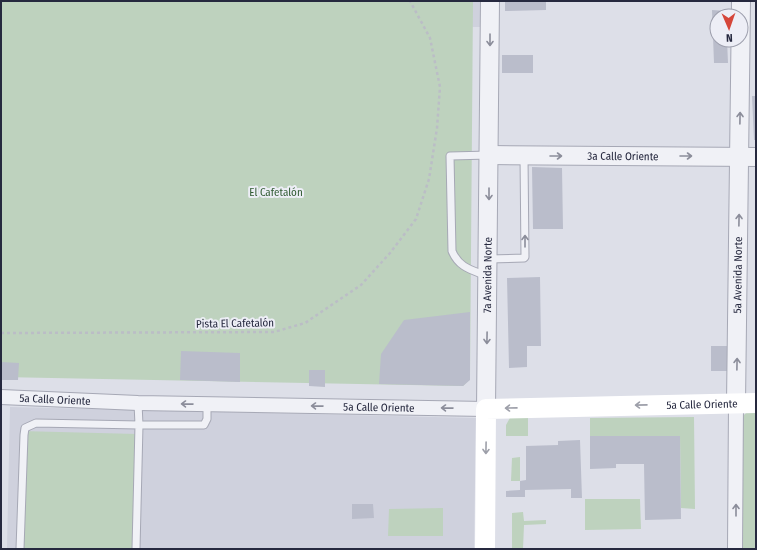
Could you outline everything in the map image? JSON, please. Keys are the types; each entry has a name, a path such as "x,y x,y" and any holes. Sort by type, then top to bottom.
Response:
{"main road":[{"name":"5a Calle Oriente","path":"486,409 756,403"},
{"name":"7a Avenida Norte","path":"485,549 486,409"}],"street":[{"name":"7a Avenida Norte","path":"486,409 490,1"},
{"name":"5a Avenida Norte","path":"735,549 736,403 748,157 742,1"},
{"name":"3a Calle Oriente","path":"489,156 748,157"},
{"name":"5a Calle Oriente","path":"1,397 138,403 486,409"}],"lane":[{"path":"489,156 450,156 452,251 463,267 488,268 525,257 524,156"},
{"path":"136,549 139,425 138,403"},
{"path":"20,549 25,428 36,423 139,425 204,424 207,419 207,404"}],"path":[{"name":"Pista El Cafetalón","path":"1,333 274,332 305,323 361,285 390,253 416,219 429,179 437,128 440,87 430,38 410,1"}],"shaded area":[{"path":"430,1 481,1 481,27 433,27"},
{"path":"10,407 476,418 474,549 7,549"}],"green space":[{"name":"El Cafetalón","path":"1,1 473,1 470,379 463,386 1,377"},
{"path":"752,407 756,407 756,549 739,549 740,419"},
{"path":"528,411 528,436 506,436 506,425 511,416"},
{"path":"694,417 695,509 681,508 680,436 590,436 590,418"},
{"path":"20,431 137,434 134,549 17,549"},
{"path":"520,457 520,481 511,481 512,458"},
{"path":"585,499 640,499 641,529 585,530"},
{"path":"443,508 443,536 388,536 389,509"},
{"path":"523,512 524,521 546,520 546,524 524,525 523,549 512,549 512,513"}],"building":[{"path":"505,1 546,2 546,10 505,11"},
{"path":"713,48 727,48 728,63 714,63"},
{"path":"502,55 533,55 533,73 502,73"},
{"path":"752,96 756,96 756,140 754,140"},
{"path":"532,167 562,168 563,229 533,229"},
{"path":"540,277 541,346 527,346 527,367 509,368 507,278"},
{"path":"470,312 470,380 463,386 379,384 381,354 404,320"},
{"path":"711,346 734,346 734,371 711,371"},
{"path":"181,351 240,353 240,382 180,380"},
{"path":"1,362 19,363 18,380 1,380"},
{"path":"309,370 325,370 325,387 309,386"},
{"path":"590,436 680,436 681,519 645,520 644,464 616,464 616,468 590,469"},
{"path":"580,440 582,498 571,498 571,489 525,490 525,497 506,497 506,491 520,490 520,481 526,480 526,446 558,445 558,441"},
{"path":"352,504 373,504 374,518 352,519"}]}
